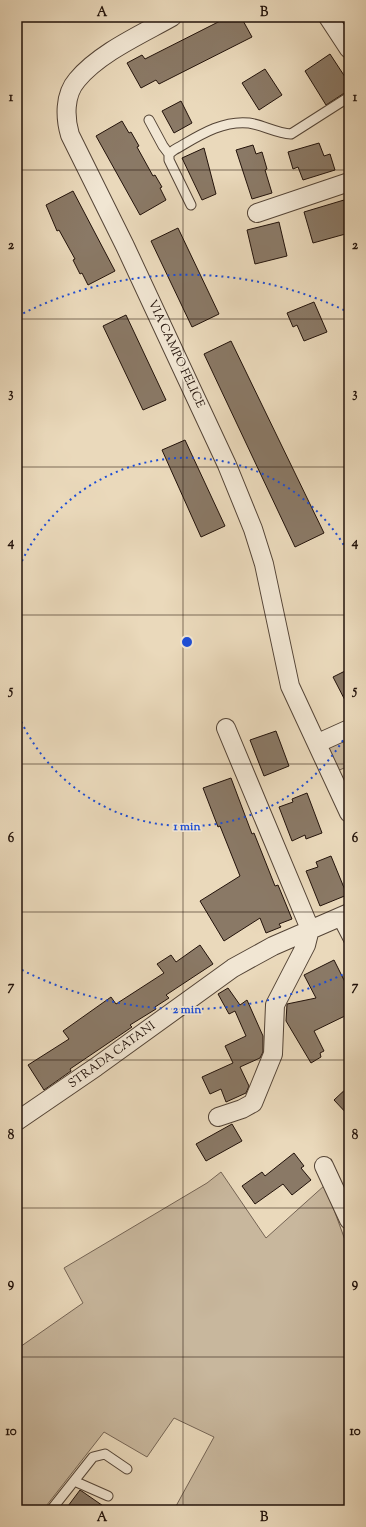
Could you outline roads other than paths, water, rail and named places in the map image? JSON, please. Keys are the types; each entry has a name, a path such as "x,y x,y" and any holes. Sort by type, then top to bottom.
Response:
{"street":[{"name":"VIA CAMPO FELICE","path":"172,17 107,55 90,67 76,81 66,108 67,124 70,135 125,246 227,465 253,528 264,564 290,686 318,743 349,813"},
{"path":"328,17 349,49"},
{"path":"257,213 349,182"},
{"path":"218,1117 242,1109 253,1103 272,1054 275,1005 306,945 310,929 226,728"},
{"path":"318,743 349,729"},
{"name":"STRADA CATANI","path":"17,1121 96,1067 220,976 252,957 310,929 343,916"},
{"path":"324,1166 347,1209"}],"lane":[{"path":"169,154 209,131 227,124 249,123 271,128 282,134 291,134 349,97"},
{"path":"149,120 169,154 169,160 192,205"},
{"path":"343,916 349,941"},
{"path":"51,1510 93,1457 99,1454 105,1454 127,1469"},
{"path":"74,1481 108,1496"}]}
